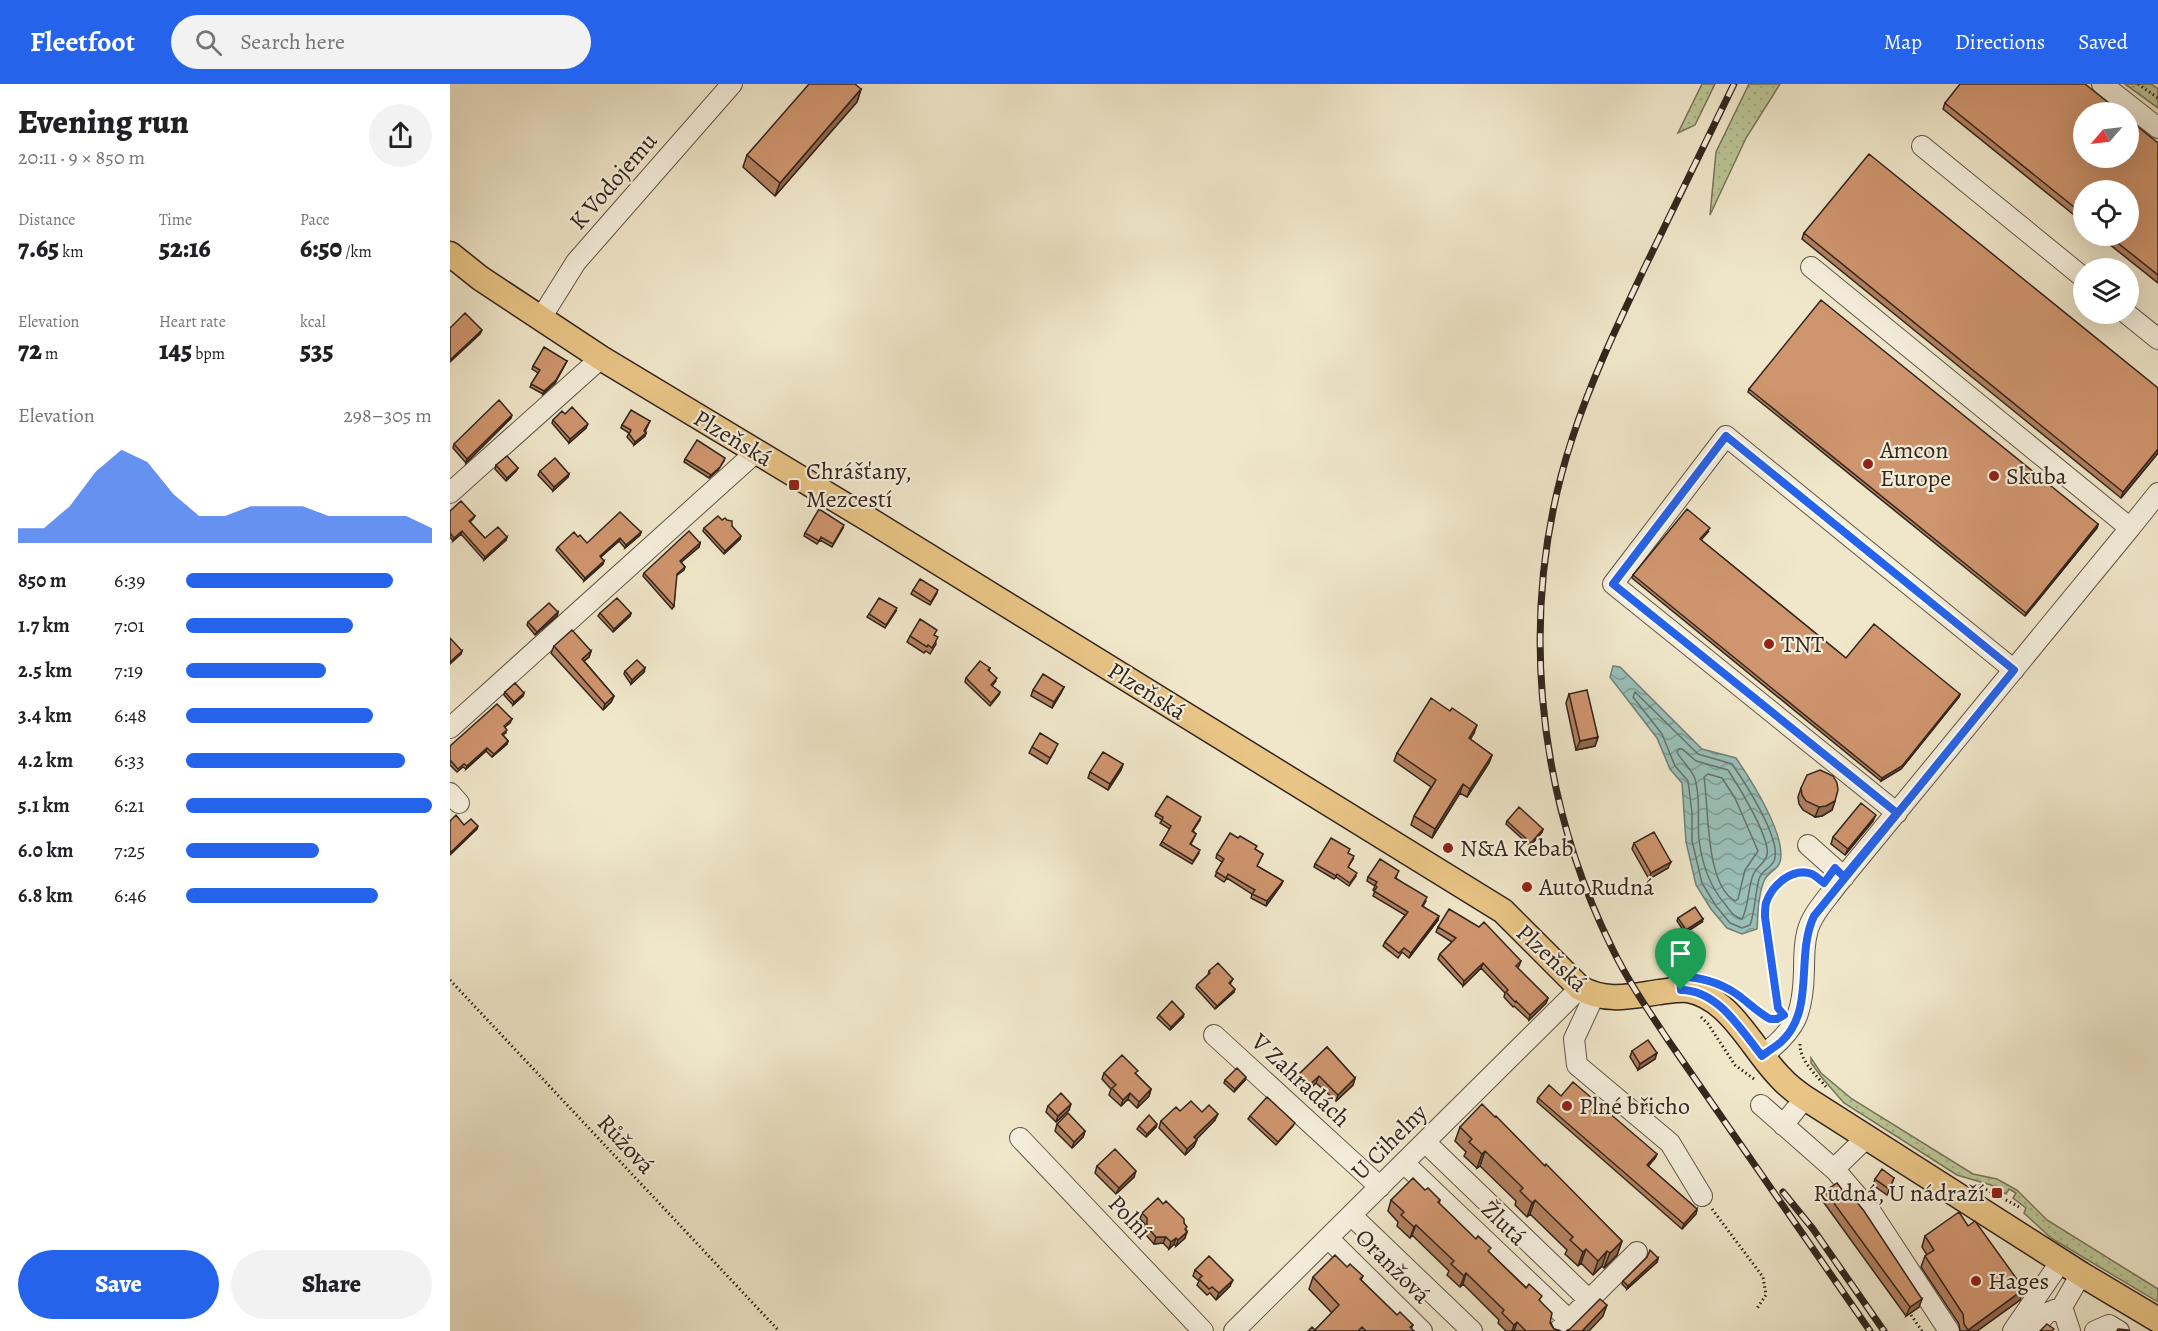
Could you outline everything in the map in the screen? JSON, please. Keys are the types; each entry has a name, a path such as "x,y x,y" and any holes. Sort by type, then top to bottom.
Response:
{"main road":[{"name":"Plzeňská","path":"450,254 480,278 602,358 873,522 1503,911 1587,992 1627,998 1688,990 1716,1003 1729,1014 1780,1078 1819,1100 1866,1138 2158,1320"}],"street":[{"name":"K Vodojemu","path":"541,318 576,262 732,84"},
{"path":"2102,84 2158,128"},
{"path":"1922,146 2073,269"},
{"path":"1811,267 2130,528"},
{"path":"2139,324 2158,339"},
{"path":"450,493 602,358"},
{"path":"1897,813 1613,584 1726,436 2014,670"},
{"path":"450,728 756,452"},
{"path":"1762,1056 1782,1041 1795,1024 1801,1009 1807,931 1837,878 1897,813 2158,493"},
{"path":"1808,845 1837,878"},
{"path":"1672,948 1681,990"},
{"path":"1587,992 1574,1039 1577,1065 1670,1143 1702,1196"},
{"name":"U Cihelny","path":"1234,1331 1425,1142 1587,992"},
{"name":"V Zahradách","path":"1214,1035 1380,1187"},
{"path":"1783,1125 1819,1100"},
{"path":"1761,1105 1834,1169 1870,1212 1949,1331"},
{"name":"Polní","path":"1020,1138 1203,1331"},
{"path":"1834,1169 1866,1138"},
{"name":"Žlutá","path":"1425,1142 1588,1299"},
{"name":"Žlutá","path":"1404,1163 1563,1326 1636,1252"},
{"path":"1351,1215 1472,1331"},
{"name":"Oranžová","path":"1328,1238 1422,1331"},
{"path":"2070,1331 2062,1307 2071,1267"},
{"path":"2013,1331 2071,1267"},
{"path":"2031,1331 2047,1313 2062,1307"},
{"path":"2095,1331 2109,1325 2119,1331"}],"path":[{"path":"2138,84 2158,98"},
{"path":"1742,999 1770,1019 1777,1019 1785,1013 1778,1008 1765,917 1766,903 1775,887 1796,873 1811,874 1824,883 1837,878"},
{"name":"Růžová","path":"450,980 779,1331"},
{"path":"1800,1040 1800,1049 1819,1100"},
{"path":"1975,1184 1985,1187 2021,1208"},
{"path":"1702,1196 1763,1277 1766,1295 1756,1310"},
{"path":"1911,1315 1922,1331"}],"green space":[{"path":"1702,84 1715,84 1695,125 1678,133"},
{"path":"1749,84 1780,84 1746,138 1710,215 1716,152"},
{"path":"2125,84 2151,84 2158,89 2158,108"},
{"path":"1811,1058 1821,1073 1852,1099 1973,1174 1997,1179 2017,1190 2047,1220 2158,1289 2158,1302 2051,1238 2024,1213 2026,1208 2013,1198 2016,1193 2009,1189 2006,1194 1991,1185 1957,1175 1844,1103 1811,1063"}],"water":[{"path":"1613,666 1620,667 1702,749 1736,758 1766,808 1781,851 1779,864 1767,877 1761,891 1757,929 1742,934 1727,928 1711,909 1696,885 1686,842 1682,783 1670,769 1657,738 1610,677"}],"building":[{"path":"809,84 855,84 861,89 780,183 747,155"},
{"path":"1960,84 2085,84 2108,102 2073,102 2073,168 2139,168 2139,128 2158,143 2158,275 2122,246 2139,246 2139,180 2073,180 2073,206 1945,103"},
{"path":"1869,154 2073,319 2073,324 2079,324 2158,388 2158,449 2123,492 1804,233"},
{"path":"1821,300 2098,524 2026,613 1749,389"},
{"path":"465,313 482,330 450,360 450,328"},
{"path":"544,347 567,361 556,380 544,391 531,384 540,370 533,366"},
{"path":"499,400 512,415 467,459 454,444"},
{"path":"572,407 588,424 570,439 553,420 562,411 565,414"},
{"path":"631,410 650,421 644,431 646,433 635,442 629,434 631,430 622,425"},
{"path":"697,440 725,458 720,467 711,475 685,459"},
{"path":"507,456 518,468 507,478 496,465"},
{"path":"555,458 569,474 554,487 540,471"},
{"path":"461,501 475,516 469,521 485,538 498,527 507,537 485,557 462,531 454,538 450,533 450,511"},
{"path":"819,509 844,525 833,544 821,537 819,541 805,533"},
{"name":"TNT","path":"1687,509 1710,528 1700,539 1846,658 1874,624 1960,694 1902,766 1882,778 1633,575"},
{"path":"620,512 641,532 626,545 620,538 600,556 604,561 585,578 558,547 574,532 587,543"},
{"path":"718,516 722,520 725,518 732,521 732,526 741,536 725,551 704,528"},
{"path":"689,531 700,543 680,561 685,567 677,574 674,606 644,573"},
{"path":"920,579 938,590 931,602 913,590"},
{"path":"617,598 631,613 614,629 600,613"},
{"path":"879,598 897,608 886,625 869,614"},
{"path":"549,603 558,612 537,632 528,622"},
{"path":"920,619 937,630 934,635 938,637 932,648 910,636"},
{"path":"572,630 591,651 582,659 614,696 605,704 554,646"},
{"path":"450,638 462,651 450,662"},
{"path":"637,660 645,668 632,680 625,671"},
{"path":"980,661 990,668 988,670 997,678 991,685 1000,692 991,703 966,678"},
{"path":"1043,674 1064,687 1054,702 1033,690"},
{"path":"515,683 524,693 514,702 505,692"},
{"path":"1587,690 1598,737 1580,741 1569,694"},
{"path":"1431,698 1450,711 1452,708 1477,725 1469,738 1492,755 1470,789 1463,784 1435,829 1414,816 1436,780 1397,753"},
{"path":"497,704 512,719 504,726 507,730 502,734 508,741 494,754 487,748 467,766 464,764 458,769 450,760 450,746"},
{"path":"1040,733 1058,744 1050,758 1032,747"},
{"path":"1103,752 1123,764 1110,784 1090,772"},
{"path":"1820,770 1833,776 1838,790 1835,801 1819,807 1806,801 1801,788 1807,775"},
{"path":"1167,796 1201,817 1192,831 1196,834 1190,844 1200,850 1193,861 1162,842 1171,826 1156,813"},
{"path":"1861,803 1876,815 1848,849 1833,837"},
{"path":"1519,807 1543,829 1531,843 1507,821"},
{"path":"456,815 464,825 471,819 478,826 450,853 450,821"},
{"path":"1654,832 1671,862 1651,873 1634,843"},
{"path":"1230,833 1257,846 1255,849 1263,854 1257,866 1283,881 1267,901 1252,894 1255,890 1228,874 1226,878 1216,872 1224,859 1217,854"},
{"path":"1331,838 1350,849 1348,853 1354,856 1348,867 1357,873 1350,883 1315,864"},
{"path":"1380,859 1399,871 1395,878 1427,897 1422,906 1439,916 1411,953 1404,948 1399,953 1385,942 1408,912 1374,891 1377,882 1368,877"},
{"path":"1695,907 1703,919 1686,930 1678,918"},
{"path":"1449,909 1479,927 1484,922 1521,961 1516,966 1548,998 1530,1015 1515,1002 1506,992 1508,990 1483,963 1464,981 1440,954 1456,938 1438,927"},
{"path":"1218,963 1233,979 1229,983 1235,989 1217,1006 1197,985"},
{"path":"1172,1001 1184,1014 1171,1027 1159,1015"},
{"path":"1648,1040 1657,1053 1640,1064 1632,1051"},
{"path":"1327,1047 1355,1078 1338,1095 1319,1076 1306,1088 1296,1077"},
{"path":"1122,1055 1151,1089 1139,1102 1130,1093 1123,1100 1112,1088 1116,1085 1104,1073"},
{"path":"1237,1068 1246,1077 1235,1089 1225,1080"},
{"path":"1573,1082 1657,1154 1647,1165 1697,1209 1684,1224 1538,1098 1549,1085 1561,1096"},
{"path":"1061,1093 1071,1104 1058,1116 1048,1106"},
{"path":"1267,1097 1295,1123 1278,1142 1250,1116"},
{"path":"1191,1101 1202,1112 1209,1105 1218,1114 1194,1137 1197,1140 1187,1149 1161,1121 1176,1107 1180,1111"},
{"path":"1482,1104 1545,1166 1546,1164 1622,1241 1610,1253 1607,1251 1598,1261 1586,1249 1583,1252 1570,1240 1573,1237 1535,1200 1532,1203 1520,1191 1523,1188 1485,1151 1482,1154 1469,1142 1472,1139 1460,1127"},
{"path":"1068,1113 1085,1131 1074,1142 1057,1124"},
{"path":"1149,1115 1157,1124 1147,1134 1139,1126"},
{"path":"1115,1149 1136,1171 1119,1188 1097,1166"},
{"path":"1882,1169 1894,1178 1889,1189 1875,1179"},
{"path":"1413,1178 1425,1190 1428,1188 1440,1200 1438,1202 1476,1239 1478,1236 1491,1248 1488,1251 1526,1288 1529,1284 1542,1296 1539,1300 1552,1313 1550,1323 1554,1329 1561,1331 1526,1331 1517,1322 1514,1325 1502,1313 1504,1310 1466,1273 1464,1276 1451,1264 1454,1261 1416,1225 1414,1227 1401,1215 1404,1212 1391,1200"},
{"path":"1837,1183 1844,1192 1847,1190 1864,1211 1922,1299 1910,1307 1825,1191"},
{"path":"1158,1198 1163,1204 1166,1201 1184,1219 1187,1232 1178,1240 1176,1238 1171,1242 1166,1237 1156,1237 1147,1227 1147,1218 1142,1213"},
{"name":"Hages","path":"1959,1212 1968,1226 1975,1221 2024,1289 1968,1330 1964,1324 1963,1314 1925,1256 1934,1250 1925,1236"},
{"path":"1650,1250 1658,1258 1628,1286 1623,1281 1647,1257"},
{"path":"1335,1255 1347,1267 1350,1264 1363,1276 1360,1279 1397,1315 1400,1312 1413,1325 1410,1327 1414,1331 1366,1331 1362,1327 1358,1331 1308,1331 1312,1327 1315,1330 1339,1305 1313,1277"},
{"path":"1209,1256 1233,1280 1219,1293 1212,1287 1209,1289 1199,1279 1202,1276 1195,1270"},
{"path":"1600,1299 1607,1305 1582,1331 1566,1331 1570,1329"},
{"path":"2047,1324 2054,1329 2040,1331"}],"railway":[{"path":"1734,84 1615,331 1572,439 1555,502 1544,567 1540,632 1542,698 1551,762 1566,826 1586,888 1618,960 1668,1040 1870,1331"},
{"path":"1783,1192 1813,1229 1884,1331"}],"place":[{"name":"Amcon Europe","path":"1868,464"},
{"name":"Skuba","path":"1994,476"},
{"name":"Chrášťany, Mezcestí","path":"794,485"},
{"name":"TNT","path":"1769,644"},
{"name":"N&A Kebab","path":"1448,848"},
{"name":"Auto Rudná","path":"1527,887"},
{"name":"Plné břicho","path":"1567,1106"},
{"name":"Rudná, U nádraží","path":"1997,1193"},
{"name":"Hages","path":"1976,1281"}],"route":[{"path":"1681,990 1680,977 1693,977 1734,992 1770,1019 1782,1017 1784,1015 1778,1008 1765,917 1766,903 1775,887 1796,873 1811,874 1824,883 1835,868 1844,877 1897,813 1613,584 1726,436 2014,670 1897,813 1854,865 1844,877 1836,886 1814,916 1807,931 1804,947 1801,1009 1795,1024 1782,1041 1762,1056 1729,1014 1716,1003 1688,990 1681,990"}]}
